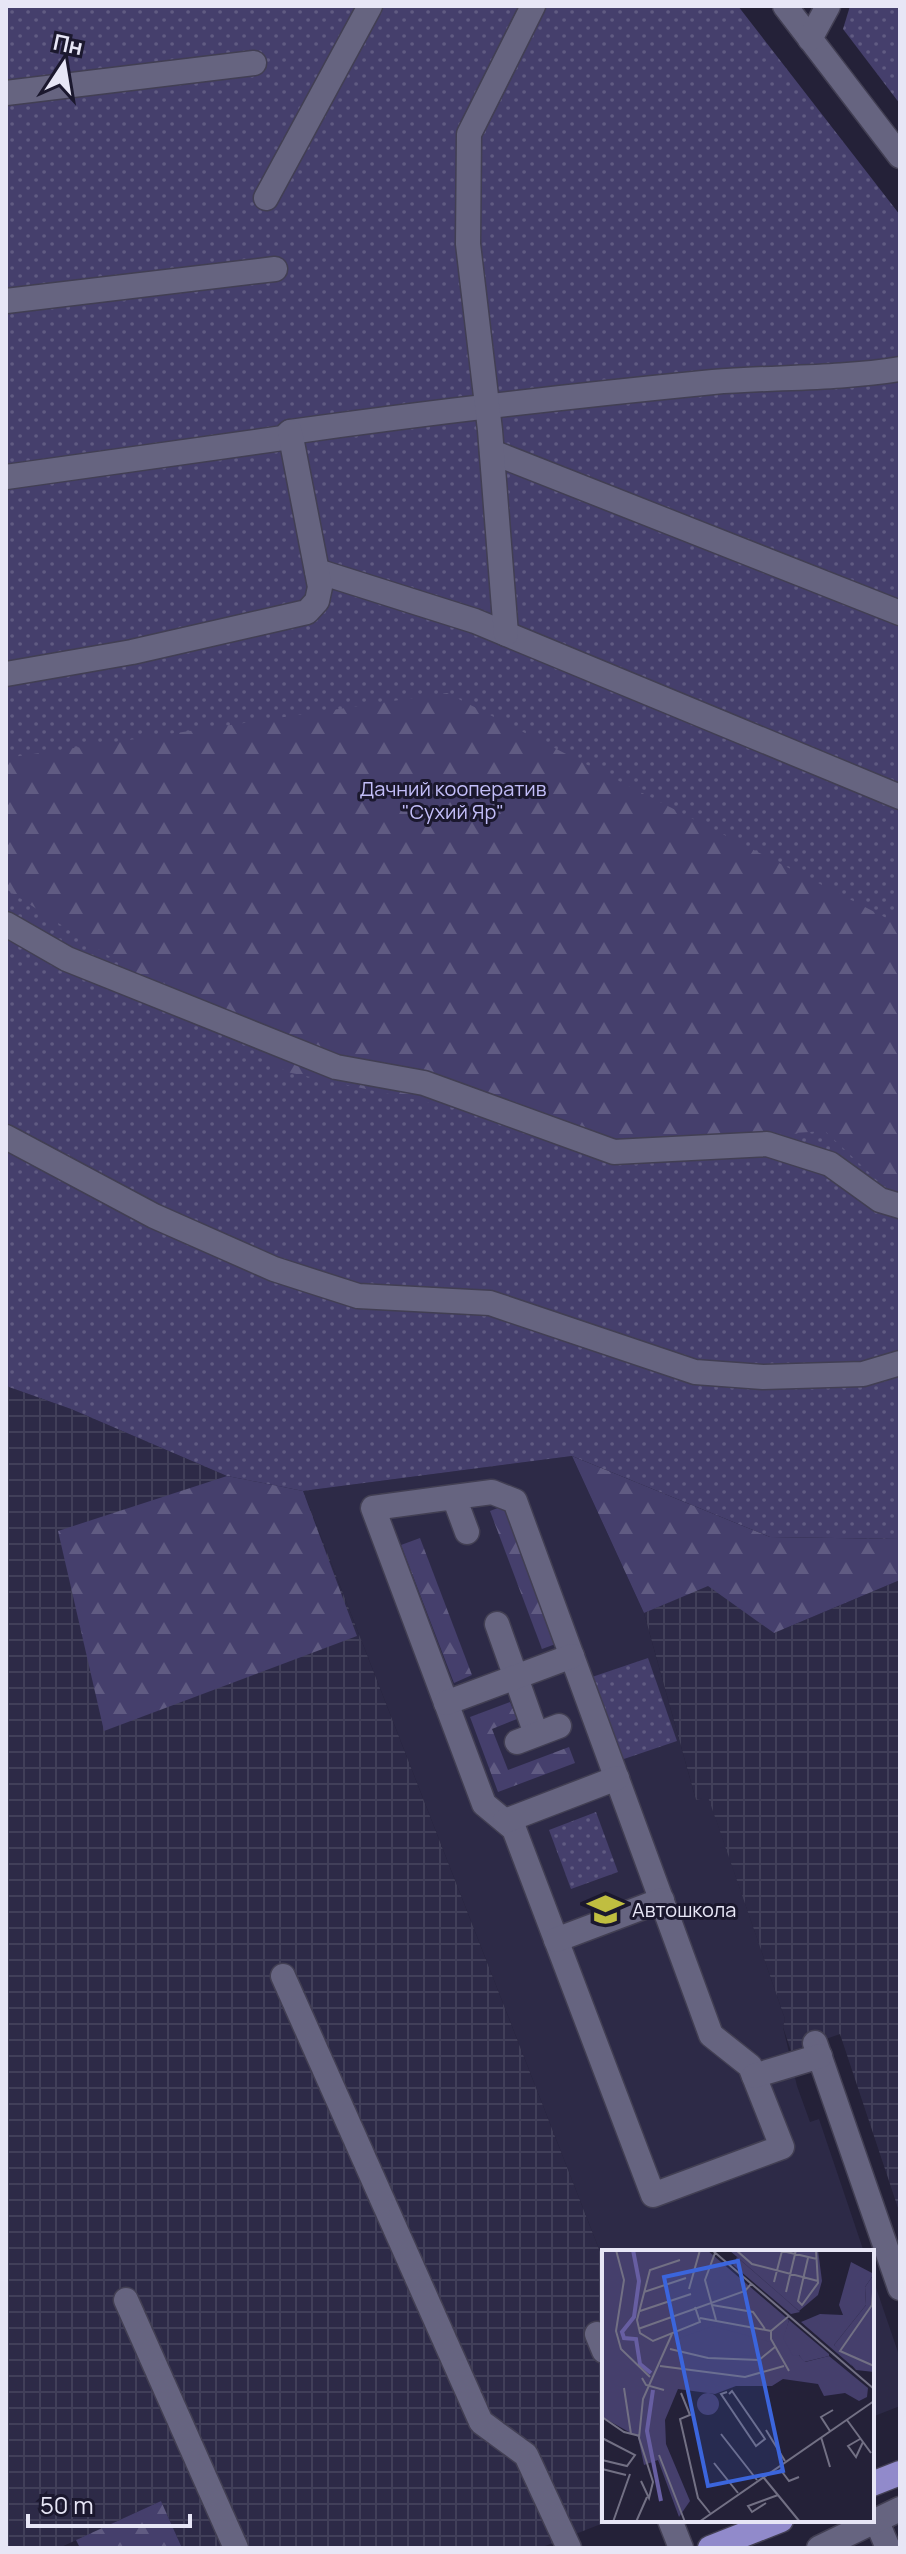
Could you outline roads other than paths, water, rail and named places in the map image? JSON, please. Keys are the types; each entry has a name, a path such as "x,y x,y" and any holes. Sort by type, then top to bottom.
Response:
{"main road":[{"path":"874,2483 900,2473"},
{"path":"710,2548 776,2522"}],"street":[{"path":"266,198 370,6"},
{"path":"506,634 492,452 468,244 469,134 533,6"},
{"path":"785,6 900,156"},
{"path":"810,39 828,6"},
{"path":"6,93 254,63"},
{"path":"6,301 275,269"},
{"path":"6,477 283,438 290,432 487,403 746,379 852,377 900,369"},
{"path":"6,674 132,652 307,612 317,601 320,587 290,432"},
{"path":"492,452 900,613"},
{"path":"317,571 506,634 900,797"},
{"path":"6,924 67,959 336,1067 424,1083 614,1152 767,1144 830,1164 880,1200 900,1206"},
{"path":"6,1137 154,1216 274,1269 358,1296 490,1303 695,1372 763,1377 863,1374 900,1363"},
{"path":"492,1492 515,1501 711,2035 750,2066 782,2147 653,2195 514,1829 484,1804 373,1508 454,1497 492,1492"},
{"path":"454,1497 467,1532"},
{"path":"497,1624 516,1677 526,1738 559,1726"},
{"path":"446,1703 572,1656"},
{"path":"505,1821 617,1778"},
{"path":"556,1940 662,1900"},
{"path":"283,1976 481,2422 526,2455 569,2548"},
{"path":"754,2076 818,2049 900,2288"},
{"path":"126,2300 236,2548"},
{"path":"819,2548 900,2509"},
{"path":"671,2522 681,2548"},
{"path":"877,2522 888,2548"}],"place":[{"name":"Автошкола","path":"606,1910"}],"park label":[{"name":"Дачний кооператив \"Сухий Яр\"","path":"453,800"}]}
